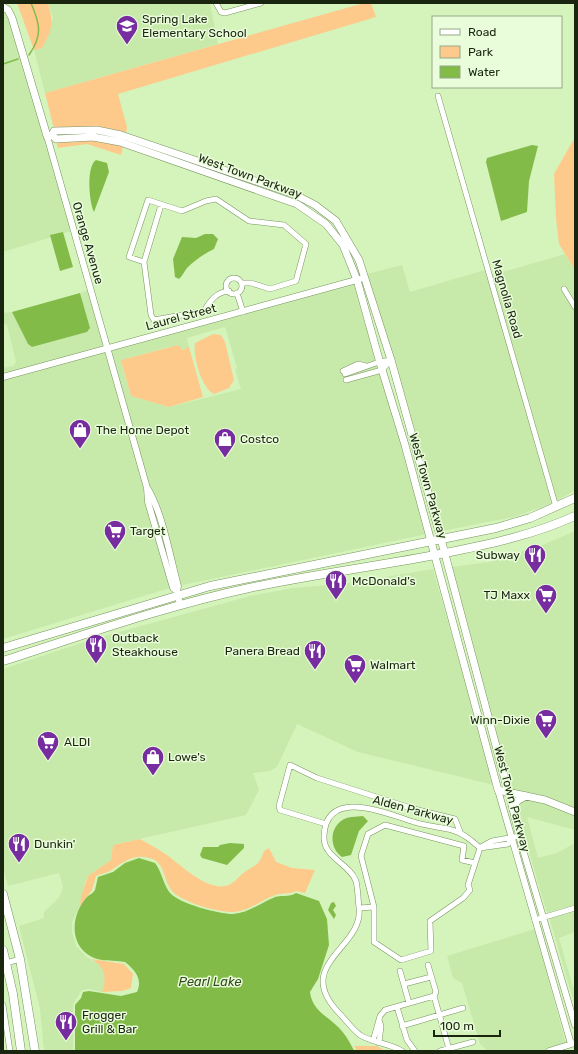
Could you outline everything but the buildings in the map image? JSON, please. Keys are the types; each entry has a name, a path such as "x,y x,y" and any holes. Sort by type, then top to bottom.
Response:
{"main road":[{"name":"Orange Avenue","path":"3,7 8,10 12,18 49,136"},
{"name":"West Town Parkway","path":"498,790 432,540 379,362 357,280 349,257 335,234 318,216 297,204 120,142 94,137 56,139 49,136 54,131 76,129 97,130 121,134 294,194 315,204 336,221 351,245 365,278 391,360 445,553 508,791"},
{"path":"3,648 84,624 177,593 502,526 556,508 575,498"},
{"path":"3,661 180,605 286,581 436,555 516,538 575,516"},
{"path":"307,577 325,562"},
{"path":"286,581 307,566"},
{"path":"62,642 68,635 84,624"},
{"path":"498,790 545,800 575,812"},
{"path":"513,809 517,801 526,796"},
{"path":"3,894 20,959 35,1051"},
{"path":"3,950 13,994 21,1051"}],"street":[{"path":"216,3 221,12 230,12 261,3"},
{"name":"Magnolia Road","path":"438,96 556,508"},
{"name":"Orange Avenue","path":"49,136 107,349 147,488 154,499 164,534 178,586 177,593 180,605"},
{"path":"144,262 129,257 148,200 182,211 206,201 216,199 249,221 284,225 306,244 296,281 270,289 251,283 242,283 236,278 229,280 227,288 229,291"},
{"path":"161,205 144,262 151,315 154,320 204,310 211,300 222,292 229,291 237,293"},
{"name":"Laurel Street","path":"3,377 365,278"},
{"path":"237,293 242,288 242,283"},
{"path":"564,289 575,307"},
{"path":"237,293 243,312"},
{"path":"391,360 382,370 345,375 366,366 391,360"},
{"path":"402,1051 373,1041 358,1033 331,1005 323,991 322,979 335,954 357,928 360,910 356,880 345,867 328,852 324,837 324,824 280,810 278,806 290,765 324,781 414,809 455,819 462,834"},
{"name":"West Town Parkway","path":"498,790 535,920 573,1044"},
{"name":"West Town Parkway","path":"508,791 575,1025"},
{"name":"Alden Parkway","path":"324,824 334,813 348,806 383,811 413,822 452,830 462,834 480,848"},
{"path":"451,818 452,830"},
{"path":"475,863 462,860 464,846 385,825 368,834 361,856 374,909 374,942 401,960 431,951 430,920 463,898 470,890 468,885 480,848 508,844 512,838 520,836"},
{"path":"535,920 575,908"},
{"path":"360,910 374,909"},
{"path":"5,963 20,959"},
{"path":"428,965 436,992 434,996 449,1049"},
{"path":"400,971 409,1003"},
{"path":"404,984 431,976"},
{"path":"373,1041 382,1012 434,996"},
{"path":"3,1005 10,1051"},
{"path":"396,1007 407,1040 415,1051"},
{"path":"402,1026 463,1008"},
{"path":"379,1020 381,1026 379,1043"},
{"path":"440,1051 472,1042"},
{"path":"549,1051 573,1044"}],"shaded area":[{"name":"Spring Lake Elementary School","path":"48,3 210,3 218,44 45,93 34,50 42,48 53,18"},
{"path":"3,10 10,19 71,231 3,252"},
{"path":"565,254 575,270 575,302 565,286 561,288 575,312 575,490 557,501 492,275"},
{"path":"402,265 410,292 485,270 552,503 514,517 442,531 367,274"},
{"path":"355,283 376,360 367,363 362,361 353,363 355,368 377,365 379,368 357,374 380,372 427,534 178,586 110,351","holes":["225,327 237,368 235,370 241,389 169,407 131,396 122,366 125,359 168,347 186,350 189,347 187,338"]},
{"path":"88,290 104,348 3,375 3,368 13,366 16,362 7,325 3,323 3,313 12,312 28,344 32,347 87,332 90,328 80,293"},
{"path":"105,352 173,587 3,639 3,379"},
{"path":"575,531 575,809 527,793 511,790 451,567 489,562 545,544"},
{"path":"433,569 494,785 358,752 297,724 277,767 270,771 253,773 259,790 246,815 113,845 111,860 88,876 85,882 80,906 72,922 72,932 76,946 87,957 98,964 104,971 106,977 102,992 89,989 82,990 73,1004 73,1051 44,1051 40,1009 19,926 44,918 44,912 57,900 63,886 59,873 8,886 3,868 3,669 90,640 250,596 293,588 342,584"},
{"path":"526,798 544,802 575,814 575,830 527,817 538,858 557,853 575,843 575,905 547,913 516,808 519,802"},
{"path":"575,910 575,932 559,938 573,987 575,989 575,1006 549,917"},
{"path":"535,929 566,1044 541,1051 488,1051 480,1044 462,983 453,978 447,956"}],"green space":[{"path":"17,3 48,3 51,16 51,27 42,48 34,50"},
{"path":"364,3 371,3 376,17 118,94 127,127 126,134 54,129 45,93"},
{"path":"575,137 575,270 559,244 554,174"},
{"path":"93,139 123,146 121,155 87,144 58,148 56,141"},
{"path":"213,334 221,335 225,342 234,380 229,388 214,394 209,391 202,379 195,356 195,343"},
{"path":"178,345 183,350 189,347 203,397 169,407 131,396 121,361"},
{"path":"140,839 161,851 201,880 217,886 225,886 232,883 256,865 264,851 269,848 276,862 292,868 315,870 305,893 296,891 279,894 245,910 228,912 211,909 192,903 177,895 169,887 158,863 149,858 139,857 130,859 109,871 96,876 92,890 80,906 81,896 88,876 111,860 113,845"},
{"path":"91,959 124,964 133,974 131,988 122,991 102,992 104,987 104,973 99,965"},
{"path":"354,1046 377,1046 385,1051 357,1051"}],"water":[{"path":"532,145 538,146 529,181 527,212 501,221 486,162 487,158"},
{"path":"96,160 107,163 109,172 94,212 89,185 91,169"},
{"path":"63,232 73,267 60,271 50,235"},
{"path":"205,234 213,234 218,239 214,249 193,262 179,279 175,277 173,259 182,237 196,238"},
{"path":"80,293 90,328 87,332 32,347 28,344 12,312"},
{"path":"363,816 368,821 359,831 351,855 342,857 338,854 333,844 332,839 334,829 343,819"},
{"path":"230,843 244,844 244,848 227,865 202,858 200,855 203,847 218,847 220,845"},
{"name":"Pearl Lake","path":"139,858 155,863 170,893 175,897 182,901 210,910 227,914 239,913 249,910 276,897 296,893 319,901 327,919 329,945 318,979 310,992 311,998 316,1007 342,1031 354,1051 75,1051 75,1005 81,998 83,992 89,991 121,996 137,992 139,983 135,972 125,962 100,960 84,952 76,937 75,920 82,903 95,890 98,877 113,872 125,863"},
{"path":"334,902 336,906 333,910 336,915 334,919 328,910 331,903"}],"waterway":[{"path":"29,55 36,41 39,29 31,3"},
{"path":"3,64 18,59"}],"place":[{"name":"Spring Lake Elementary School","path":"127,46"},
{"name":"The Home Depot","path":"80,450"},
{"name":"Costco","path":"225,458"},
{"name":"Target","path":"115,550"},
{"name":"Subway","path":"535,574"},
{"name":"McDonald's","path":"336,600"},
{"name":"TJ Maxx","path":"546,614"},
{"name":"Outback Steakhouse","path":"96,664"},
{"name":"Panera Bread","path":"315,670"},
{"name":"Walmart","path":"355,684"},
{"name":"Winn-Dixie","path":"546,740"},
{"name":"ALDI","path":"48,762"},
{"name":"Lowe's","path":"153,776"},
{"name":"Dunkin'","path":"19,864"},
{"name":"Frogger Grill & Bar","path":"66,1042"}]}
